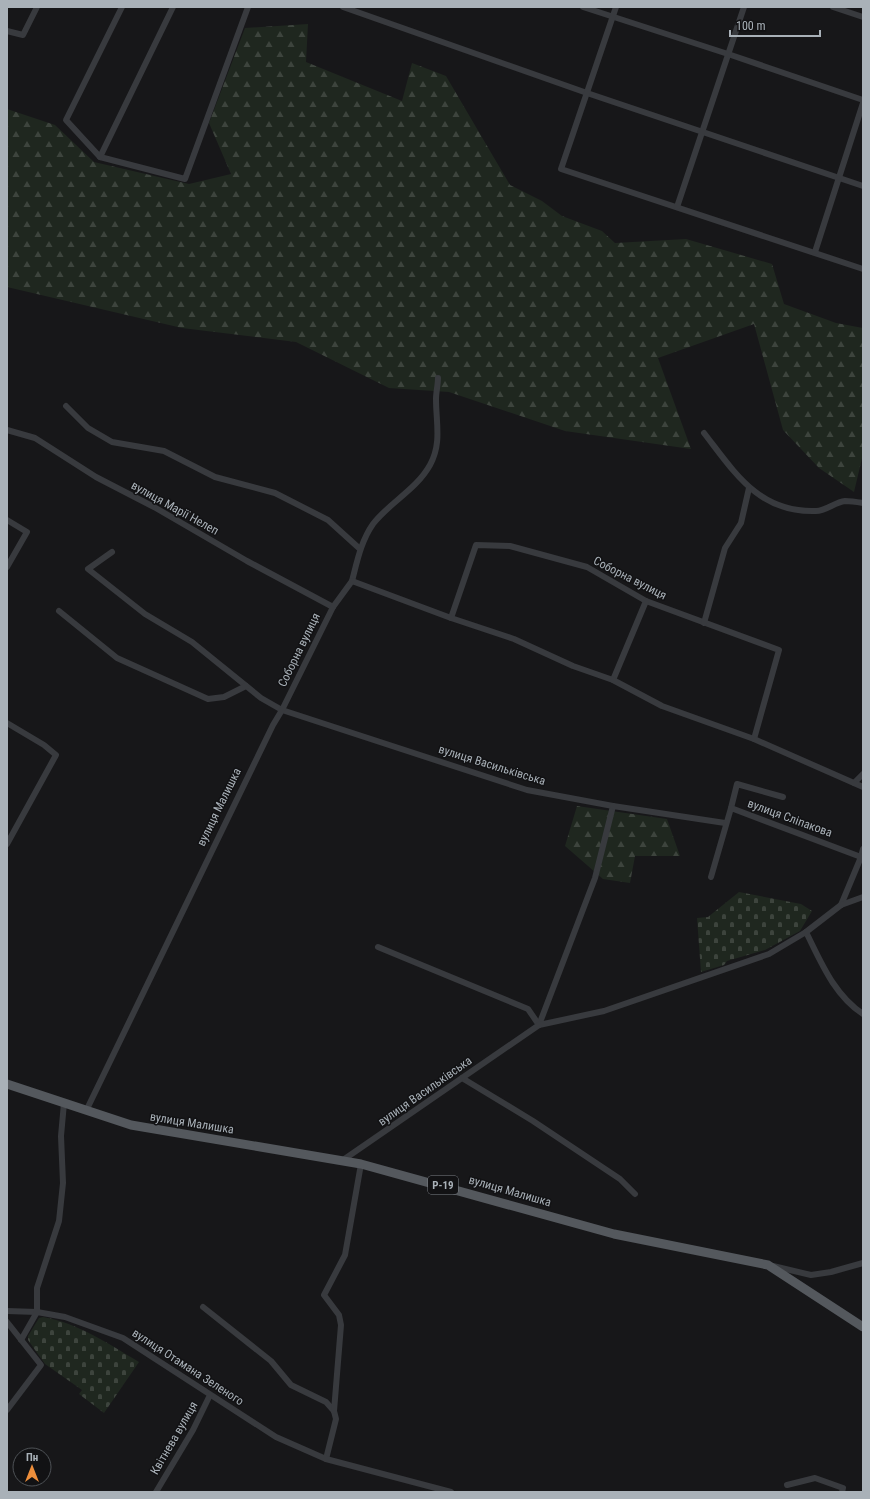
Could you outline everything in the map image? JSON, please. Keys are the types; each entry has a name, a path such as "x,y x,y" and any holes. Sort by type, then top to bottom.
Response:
{"main road":[{"name":"вулиця Малишка","path":"7,1084 131,1125 343,1160 614,1234 768,1265 863,1328"}],"street":[{"path":"7,31 23,35 36,7"},
{"path":"122,7 66,120 100,157 185,179 248,7"},
{"path":"100,157 173,7"},
{"path":"343,7 587,93 863,186"},
{"path":"583,7 863,100"},
{"path":"616,7 561,168 863,269"},
{"path":"677,207 744,7"},
{"path":"833,7 863,17"},
{"path":"815,252 863,103"},
{"name":"Соборна вулиця","path":"282,710 333,607 352,581 360,549 373,525 388,509 410,490 430,465 437,446 439,422 436,399 438,378"},
{"path":"66,406 88,428 112,442 164,451 215,477 275,493 328,520 360,549"},
{"name":"вулиця Марії Нелеп","path":"7,430 35,438 96,477 154,507 222,547 333,607"},
{"path":"704,433 749,488 769,501 791,510 818,512 844,501 863,503"},
{"path":"704,623 725,548 741,523 749,488"},
{"path":"7,520 26,532 7,567"},
{"name":"Соборна вулиця","path":"451,618 476,545 510,546 588,567 646,601 779,650 754,739"},
{"name":"вулиця Васильківська","path":"112,552 88,569 145,614 192,642 261,698 282,710 527,790 614,806 725,823"},
{"path":"352,581 451,618 514,639 573,666 613,680 662,706 754,739 863,787"},
{"path":"613,680 646,601"},
{"path":"59,611 117,658 208,699 224,697 246,686"},
{"name":"вулиця Малишка","path":"86,1111 266,739 282,710"},
{"path":"7,723 44,745 56,755 44,781 7,844"},
{"path":"854,782 863,774"},
{"path":"731,808 737,784 783,798"},
{"path":"539,1025 595,878 614,806"},
{"name":"вулиця Сліпакова","path":"711,877 725,823 731,808 862,857"},
{"path":"841,905 862,857 863,849"},
{"path":"841,905 863,897"},
{"name":"вулиця Васильківська","path":"343,1160 539,1025 604,1011 769,954 806,932 841,905"},
{"path":"806,932 834,986 853,1007 863,1014"},
{"path":"378,947 528,1009 539,1025"},
{"path":"462,1078 533,1121 620,1178 635,1194"},
{"path":"21,1340 37,1312 36,1288 59,1221 63,1183 61,1136 64,1103"},
{"path":"326,1459 336,1419 334,1411 342,1325 339,1315 324,1294 345,1255 361,1164"},
{"path":"768,1265 811,1275 831,1272 863,1264"},
{"path":"203,1307 271,1360 291,1385 326,1402 334,1411"},
{"name":"вулиця Отамана Зеленого","path":"7,1311 37,1312 65,1317 123,1338 276,1437 326,1459 451,1492"},
{"path":"7,1322 41,1365 7,1410"},
{"name":"Квітнева вулиця","path":"156,1492 193,1430 210,1395"},
{"path":"787,1486 815,1478 843,1488 842,1492"}],"green space":[{"path":"308,24 306,62 402,101 412,63 446,76 510,185 542,201 562,216 602,231 615,243 686,239 772,264 784,304 836,323 863,328 863,454 854,492 819,468 783,430 754,324 658,358 691,449 565,431 449,392 389,388 296,342 182,328 7,287 7,109 55,125 94,162 189,184 231,174 209,123 245,28"},
{"path":"577,806 667,819 680,856 635,856 630,883 603,879 565,846"},
{"path":"739,892 801,904 812,911 800,931 765,950 727,961 724,965 701,972 697,918 708,917"},
{"path":"43,1317 81,1329 105,1341 139,1362 104,1413 79,1394 82,1390 45,1364 28,1340 28,1336 39,1318"}]}
